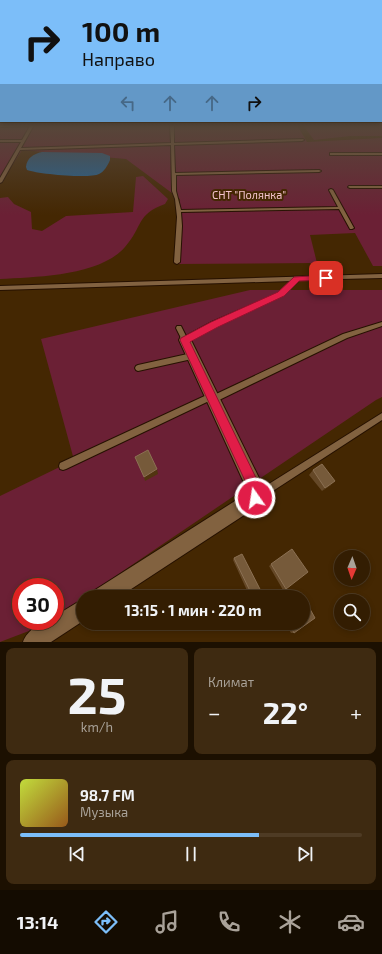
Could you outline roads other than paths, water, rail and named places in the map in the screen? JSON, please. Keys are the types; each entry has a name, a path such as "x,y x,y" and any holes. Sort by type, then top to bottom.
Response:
{"street":[{"path":"113,590 255,498 253,484 182,334"},
{"path":"33,642 76,614"}],"lane":[{"path":"0,182 16,155"},
{"path":"173,155 174,191 178,199 177,262"},
{"path":"174,174 319,171"},
{"path":"350,187 382,187"},
{"path":"331,190 352,228"},
{"path":"178,210 340,208"},
{"path":"0,288 382,276"},
{"path":"182,334 214,324 281,294 297,279"},
{"path":"63,466 345,336 382,324"},
{"path":"138,368 192,356"},
{"path":"255,498 382,416"}],"water":[{"path":"33,155 107,155 110,156 110,160 103,172 99,174 86,176 64,175 27,170 26,167 29,159"}],"park label":[{"name":"СНТ \"Полянка\"","path":"249,194"}]}
